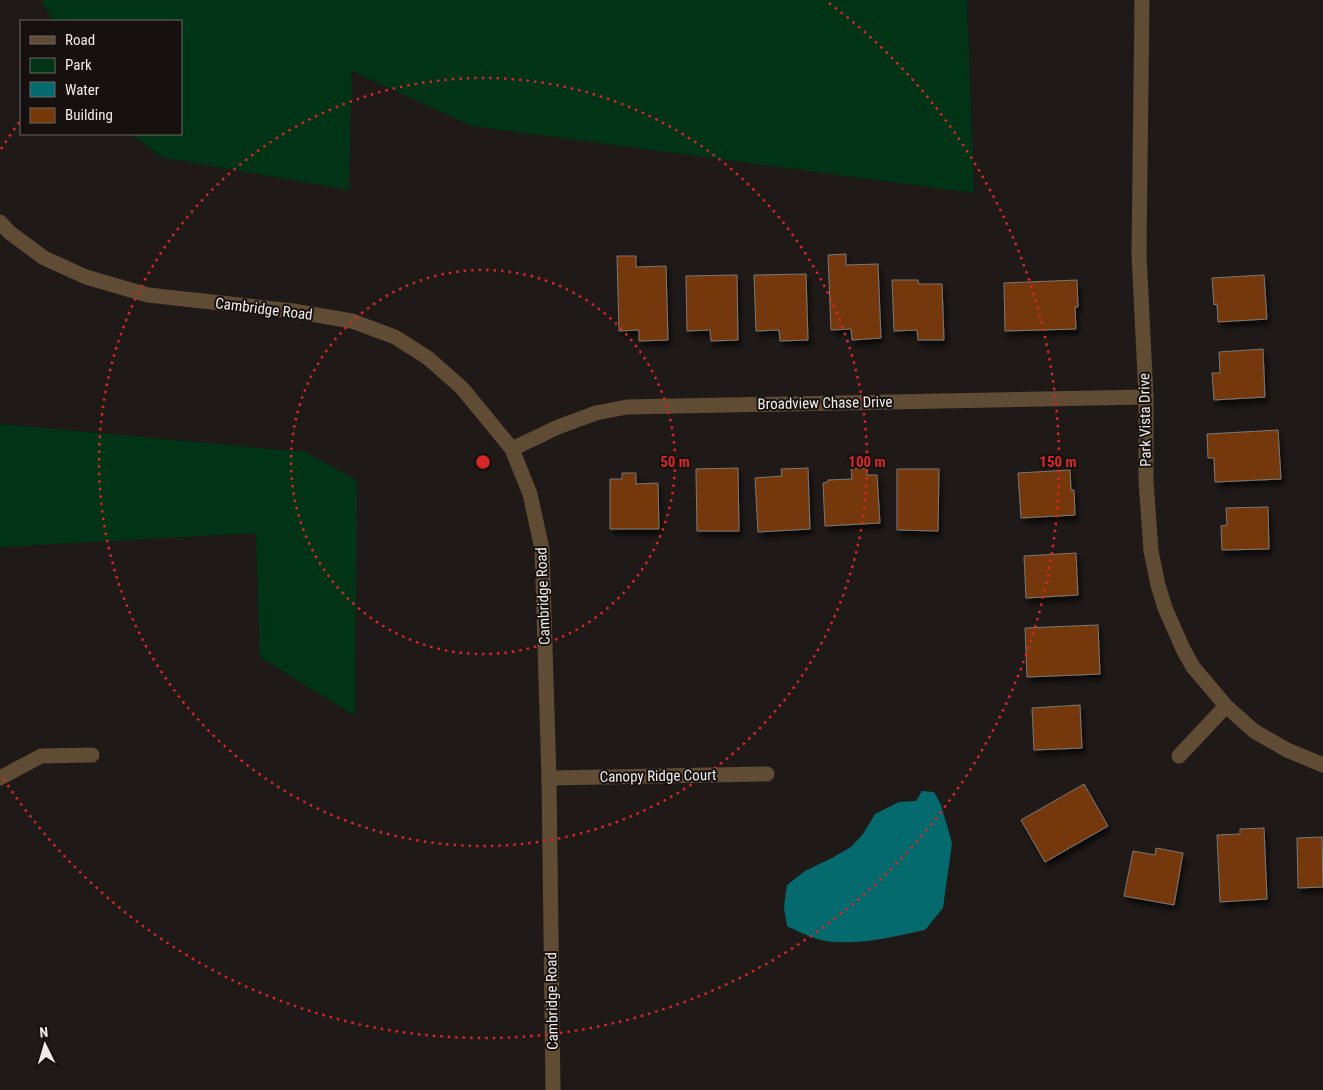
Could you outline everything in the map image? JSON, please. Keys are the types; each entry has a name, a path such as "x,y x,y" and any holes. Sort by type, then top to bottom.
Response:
{"street":[{"name":"Park Vista Drive","path":"1142,0 1139,254 1146,397 1146,481 1151,551 1158,585 1165,608 1183,649 1194,667 1226,706 1254,731 1287,750 1323,765"},
{"name":"Cambridge Road","path":"0,222 9,232 44,258 95,280 148,295 292,311 352,322 395,337 428,358 462,388 512,450 530,494 542,549 549,778 553,1090"},
{"name":"Broadview Chase Drive","path":"512,450 573,421 596,413 627,407 1146,397"},
{"path":"1179,756 1226,706"},
{"path":"0,778 41,756 92,755"},
{"name":"Canopy Ridge Court","path":"549,778 767,774"}],"green space":[{"path":"41,0 967,0 974,193 472,126 352,71 349,190 161,157 133,135 182,135 182,20 52,20"},
{"path":"0,424 305,452 357,480 355,716 260,657 256,533 0,547"}],"water":[{"path":"922,791 934,792 941,805 952,843 943,908 925,930 870,941 830,942 817,939 787,926 784,907 787,885 805,871 851,847 863,834 875,814 899,802 916,801"}],"building":[{"path":"846,254 846,265 878,264 881,338 852,340 851,329 831,330 828,255"},
{"path":"617,256 636,256 636,267 666,266 668,340 639,341 639,330 619,331"},
{"path":"806,274 808,340 780,341 779,330 756,331 754,275"},
{"path":"737,275 738,340 711,341 710,330 687,331 686,276"},
{"path":"1264,275 1267,319 1218,322 1217,304 1214,305 1212,278"},
{"path":"892,280 918,280 919,284 942,284 944,340 918,340 917,330 894,331"},
{"path":"1077,280 1078,307 1075,307 1076,329 1005,331 1004,283"},
{"path":"1263,349 1265,397 1214,400 1212,373 1220,373 1219,352"},
{"path":"1278,430 1281,479 1215,482 1214,458 1208,458 1207,434"},
{"path":"738,468 739,531 697,531 696,469"},
{"path":"808,468 810,529 758,532 755,478 782,476 781,469"},
{"path":"851,468 867,468 867,475 877,475 880,523 825,526 823,483 828,482 828,480 852,479"},
{"path":"897,469 939,469 938,531 897,530"},
{"path":"1070,470 1071,490 1074,490 1075,515 1021,518 1018,473"},
{"path":"622,473 636,473 636,484 658,483 659,529 610,529 610,479 622,479"},
{"path":"1268,507 1269,549 1222,550 1221,526 1227,525 1226,508"},
{"path":"1076,553 1078,595 1026,598 1024,556"},
{"path":"1098,625 1100,674 1027,677 1025,628"},
{"path":"1080,705 1082,748 1034,750 1032,708"},
{"path":"1084,784 1108,826 1045,862 1021,820"},
{"path":"1264,828 1267,899 1220,902 1217,835 1240,834 1240,829"},
{"path":"1322,837 1323,887 1298,888 1297,838"},
{"path":"1156,848 1183,853 1174,905 1124,896 1133,851 1155,855"}]}
